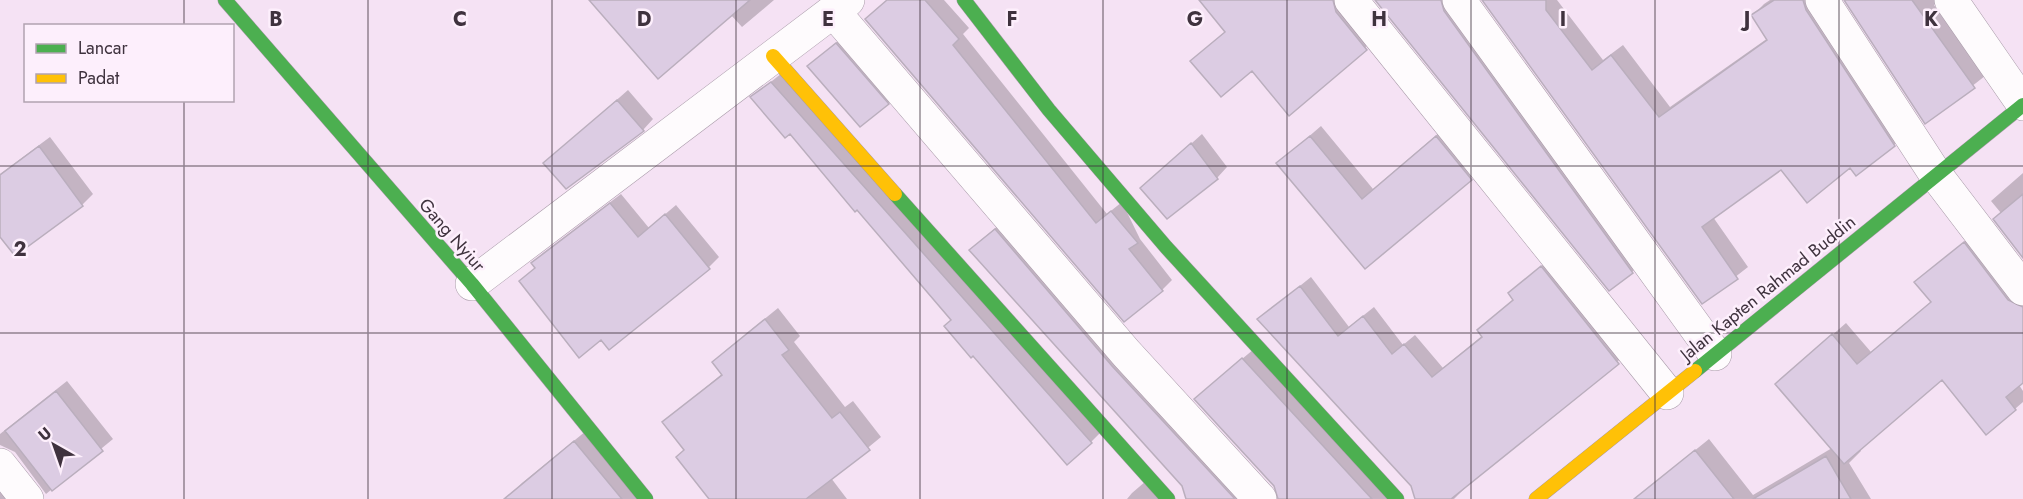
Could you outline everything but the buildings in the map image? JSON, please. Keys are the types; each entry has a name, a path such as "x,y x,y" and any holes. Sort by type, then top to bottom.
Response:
{"street":[{"name":"Gang Nyiur","path":"225,0 472,284 646,499"},
{"path":"964,0 1049,110 1166,247 1397,499"},
{"path":"1351,0 1667,393"},
{"path":"1459,0 1715,354"},
{"path":"1822,0 1936,175 2023,289"},
{"path":"1951,0 2023,104"},
{"path":"472,284 841,6 1118,345 1260,499"},
{"path":"773,56 1023,340 1168,499"},
{"name":"Jalan Kapten Rahmad Buddin","path":"1536,499 2023,104"},
{"path":"0,465 27,499"}],"traffic: fast":[{"path":"225,0 472,284 646,499"},
{"path":"964,0 1049,110 1166,247 1397,499"},
{"path":"1695,371 2023,105"},
{"path":"895,194 1168,499"}],"traffic: slow":[{"path":"773,56 895,194"},
{"path":"1536,499 1695,371"}]}
